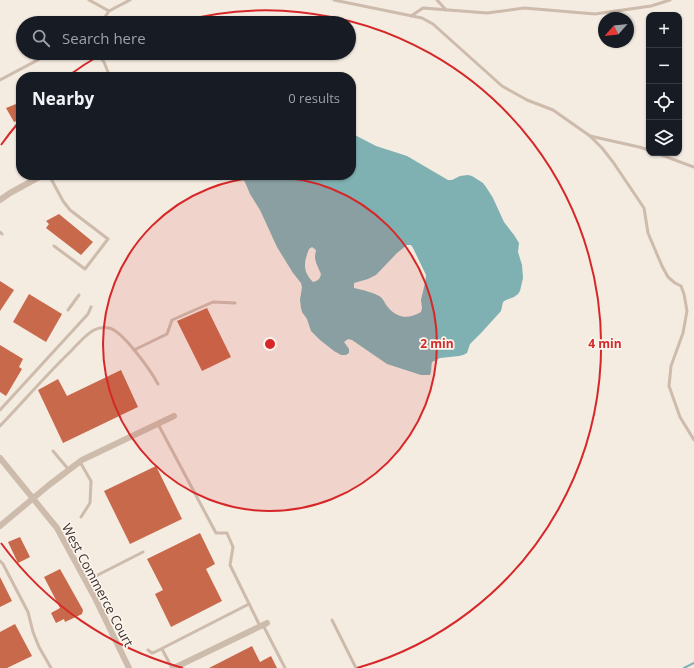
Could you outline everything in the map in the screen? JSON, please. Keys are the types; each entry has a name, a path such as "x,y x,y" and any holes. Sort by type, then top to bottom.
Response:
{"street":[{"path":"0,200 34,180"},
{"path":"0,526 80,461 174,416"},
{"name":"West Commerce Court","path":"0,458 57,528 86,581 128,667"},
{"path":"173,668 264,625"}],"lane":[{"path":"89,0 109,11"},
{"path":"106,16 109,11 130,0"},
{"path":"334,0 422,18 433,24 502,86 527,100 553,110 590,136 602,148 644,208 648,233 662,266 668,277 681,286 684,294 687,311 683,333 671,366 668,386 680,417 694,440"},
{"path":"437,0 446,10"},
{"path":"411,16 423,8 487,13 524,8 595,14 651,6 670,0"},
{"path":"0,80 38,60"},
{"path":"102,60 108,72"},
{"path":"590,136 646,149"},
{"path":"664,156 694,167"},
{"path":"52,180 63,201 70,210 108,239 85,269 54,246"},
{"path":"68,310 79,295"},
{"path":"134,350 167,334 172,320 213,302 235,304"},
{"path":"0,410 88,314 91,307"},
{"path":"0,426 54,367 83,339 95,330 102,328 109,328 116,332 134,350 158,384"},
{"path":"158,424 216,533 227,533 234,547 230,565 249,604 264,625 285,668"},
{"path":"53,451 68,470"},
{"path":"80,461 91,481 90,503 81,517"},
{"path":"86,581 144,552"},
{"path":"0,561 28,612 33,632 50,668"},
{"path":"148,650 155,652 162,649 249,604"},
{"path":"332,620 356,668"},
{"path":"162,649 173,668"}],"water":[{"path":"356,136 376,146 407,156 448,180 452,180 460,176 472,176 483,183 486,187 504,222 519,243 518,252 522,265 523,278 520,291 514,297 503,302 501,311 470,344 467,353 459,356 440,358 432,362 430,375 421,375 387,364 352,340 348,339 344,342 349,349 349,353 346,355 341,355 320,340 311,331 301,308 301,283 277,247 243,180 356,180","holes":["407,245 411,245 426,275 421,300 421,312 407,317 394,313 379,296 354,288 354,283 376,275 397,253","312,247 316,250 315,259 321,274 318,280 313,282 307,274 305,262 309,249"]}],"building":[{"path":"16,104 16,121 14,122 6,108"},
{"path":"59,214 93,242 81,255 46,228 49,224 46,221"},
{"path":"0,281 14,290 0,311"},
{"path":"29,294 62,314 46,342 13,322"},
{"path":"207,308 231,357 202,371 177,321"},
{"path":"0,345 23,359 19,367 22,369 6,396 0,392"},
{"path":"121,370 138,407 63,443 38,390 58,379 67,396"},
{"path":"156,466 182,519 130,544 104,491"},
{"path":"200,533 215,564 206,569 222,601 171,627 155,594 163,590 147,559"},
{"path":"20,537 30,557 18,563 8,542"},
{"path":"60,569 83,610 82,614 65,622 64,619 56,623 51,613 60,608 44,577"},
{"path":"0,577 12,601 0,607"},
{"path":"15,624 32,656 7,668 0,668 0,632"},
{"path":"252,646 260,662 271,656 277,668 209,668"}],"waterway":[{"path":"684,668 694,663"}]}
